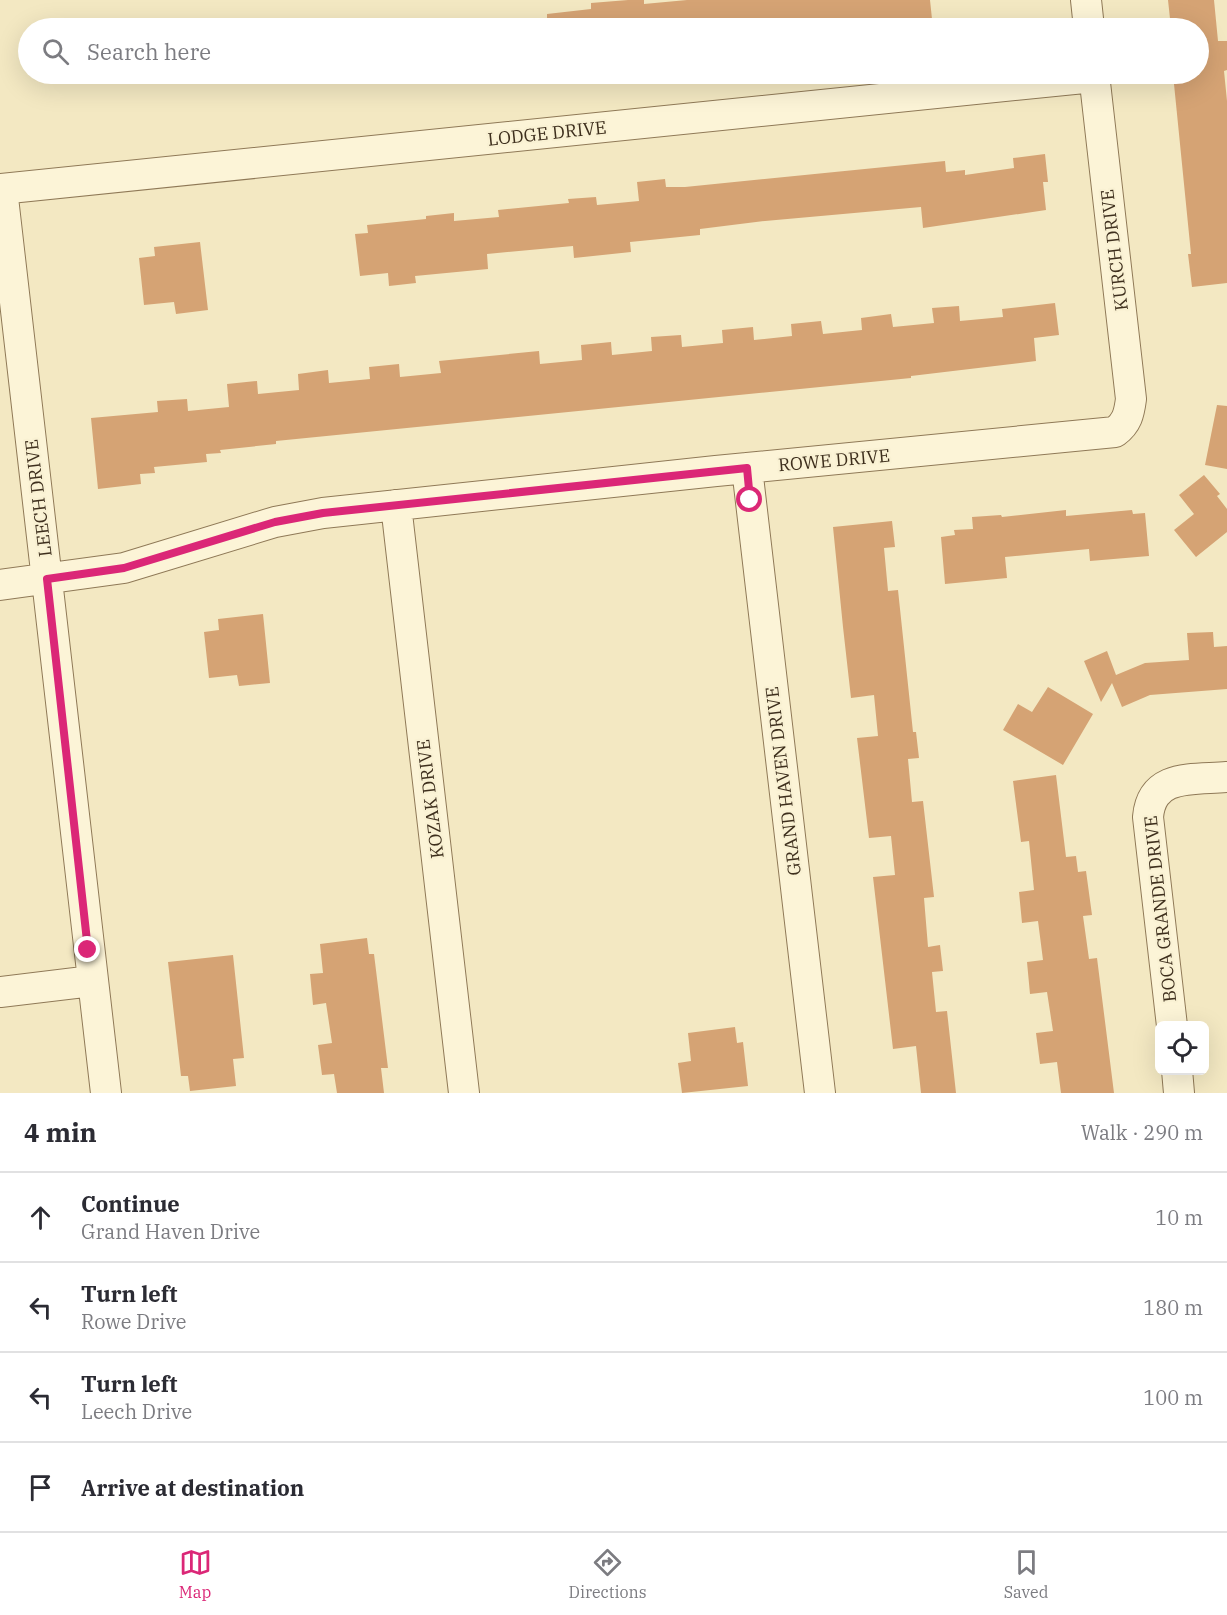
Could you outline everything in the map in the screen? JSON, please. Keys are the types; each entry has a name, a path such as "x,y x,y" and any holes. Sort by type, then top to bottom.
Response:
{"street":[{"path":"1086,0 1088,18"},
{"name":"LODGE DRIVE","path":"1,189 1008,84"},
{"name":"KURCH DRIVE","path":"1095,84 1131,399 1129,414 1124,425"},
{"name":"LEECH DRIVE","path":"1,189 106,1093"},
{"name":"ROWE DRIVE","path":"0,585 124,568 275,522 323,513 747,468 1102,434 1115,432 1124,425"},
{"name":"GRAND HAVEN DRIVE","path":"747,468 820,1093"},
{"name":"KOZAK DRIVE","path":"396,505 464,1093"},
{"name":"BOCA GRANDE DRIVE","path":"1171,1021 1148,817 1150,800 1160,788 1176,782 1227,777"},
{"path":"0,992 92,981"},
{"path":"1177,1075 1179,1093"}],"building":[{"path":"628,0 644,0 644,4 687,0 930,0 932,18 547,18 547,14 591,9 591,3"},
{"path":"1168,0 1214,0 1218,41 1227,41 1227,70 1224,71 1227,101 1227,283 1192,287 1188,254 1191,254 1174,84 1209,84 1209,18 1170,18"},
{"path":"1045,154 1048,182 1043,182 1046,210 923,228 921,207 765,221 700,229 700,235 630,242 631,252 574,258 573,246 487,254 488,269 415,276 416,283 389,286 388,273 360,276 355,234 368,233 367,225 426,219 426,216 454,213 454,221 499,217 498,210 569,203 568,199 596,197 597,205 639,201 637,182 665,179 666,187 685,187 945,161 946,172 965,170 965,175 1014,168 1013,158"},
{"path":"200,242 208,310 176,314 174,302 144,305 139,258 155,256 154,247"},
{"path":"1055,303 1059,335 1034,338 1036,361 911,376 911,378 276,441 276,444 220,450 221,453 206,454 207,462 154,467 155,473 140,474 141,484 98,489 91,418 158,412 157,401 187,399 188,411 229,407 227,384 257,381 258,394 299,390 298,374 328,370 329,383 370,379 369,367 399,364 400,377 441,373 439,361 539,351 540,364 582,360 581,345 611,342 612,355 652,351 651,337 681,335 682,347 723,343 722,330 753,327 754,340 792,336 791,324 821,321 823,334 862,330 861,318 891,314 893,327 934,323 932,308 959,306 960,321 1003,317 1002,309"},
{"path":"1217,405 1227,406 1227,469 1205,465"},
{"path":"1204,475 1220,494 1217,496 1227,509 1227,532 1196,557 1174,530 1194,514 1179,495"},
{"path":"1066,510 1066,516 1132,510 1133,514 1145,513 1149,556 1090,561 1089,549 1005,557 1007,578 945,584 941,537 955,535 954,530 973,529 972,517 1001,515 1002,517"},
{"path":"892,521 895,547 884,548 888,591 898,590 913,732 916,732 919,758 908,759 912,802 923,801 934,897 924,898 928,947 940,945 943,971 932,972 936,1012 947,1011 956,1093 921,1093 916,1046 893,1049 873,877 895,875 891,836 869,838 857,738 878,736 874,695 851,698 843,627 833,527"},
{"path":"263,614 270,683 239,686 237,675 209,678 204,632 219,630 218,619"},
{"path":"1213,632 1214,647 1227,646 1227,689 1150,695 1122,707 1112,683 1101,702 1084,661 1107,651 1116,675 1145,663 1189,660 1187,633"},
{"path":"1048,687 1093,714 1063,765 1003,730 1018,704 1032,712"},
{"path":"1056,775 1066,857 1076,856 1078,872 1086,871 1092,915 1083,916 1089,959 1097,958 1114,1093 1061,1093 1057,1062 1040,1064 1036,1033 1053,1031 1047,992 1030,994 1027,962 1043,960 1038,921 1022,923 1019,892 1034,890 1029,841 1021,842 1013,781"},
{"path":"367,938 369,954 374,954 388,1068 381,1068 384,1093 337,1093 334,1074 322,1075 318,1045 332,1043 326,1003 313,1005 310,974 323,973 320,944"},
{"path":"233,955 244,1058 233,1059 236,1086 190,1091 188,1076 181,1076 168,962"},
{"path":"735,1027 737,1043 743,1042 748,1086 682,1093 678,1063 691,1061 688,1033"}],"route":[{"path":"88,950 47,579 124,568 275,522 323,513 747,468 750,500"}]}
